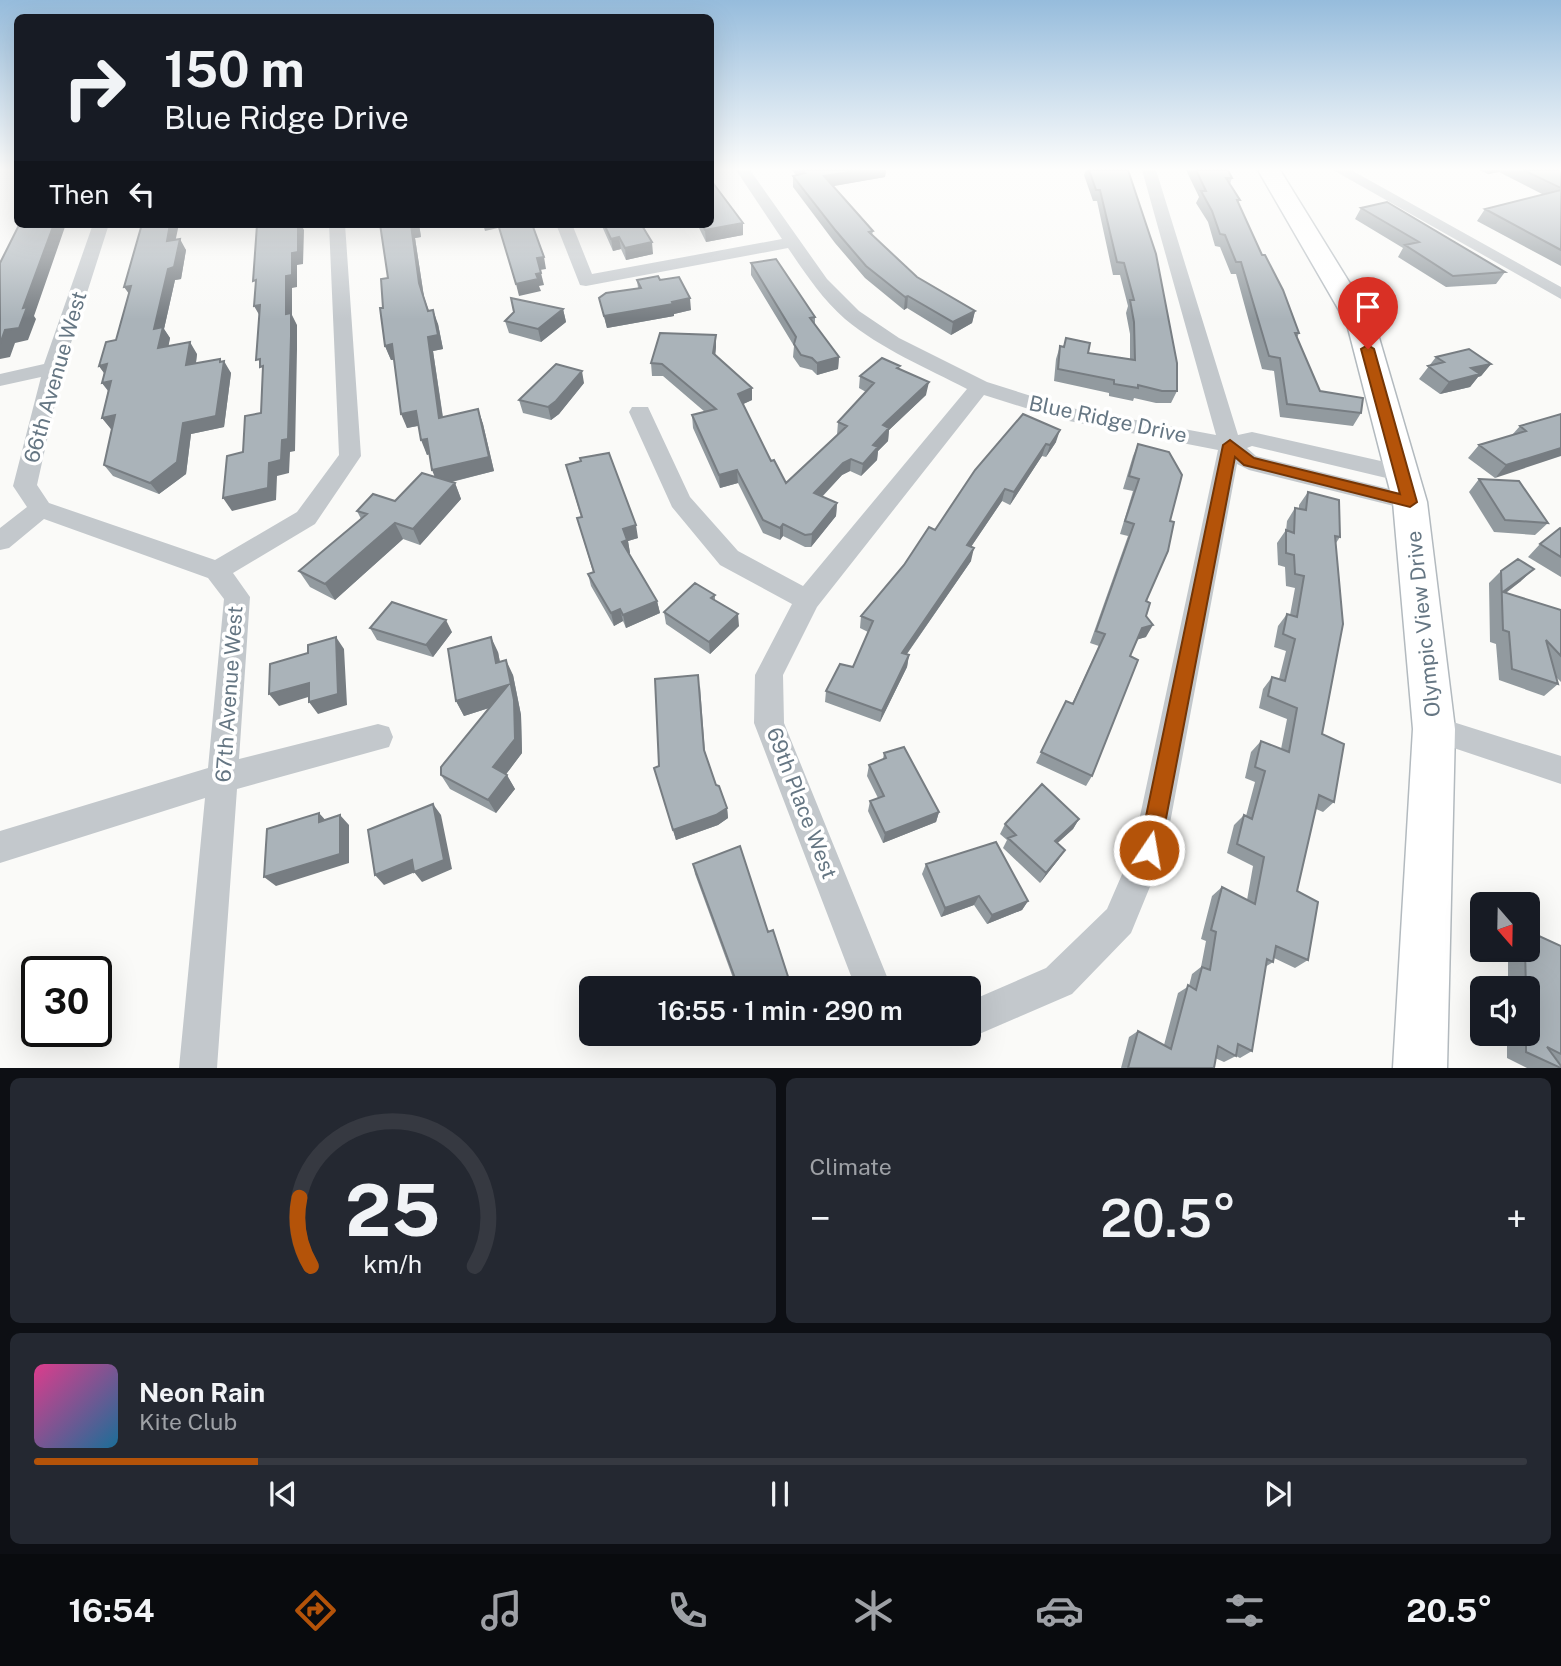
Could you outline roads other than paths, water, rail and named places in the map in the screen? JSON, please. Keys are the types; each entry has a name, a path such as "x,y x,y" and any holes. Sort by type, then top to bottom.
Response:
{"main road":[{"name":"Olympic View Drive","path":"1299,220 1361,324 1406,488 1434,729 1420,1068"}],"street":[{"name":"Blue Ridge Drive","path":"776,220 821,283 852,315 892,342 980,387 1065,413 1230,445 1249,462 1406,488"},
{"path":"981,1014 1059,981 1119,921 1149,850 1230,445 1164,220"},
{"path":"1430,220 1561,293"},
{"name":"66th Avenue West","path":"41,509 25,486 53,368 100,228"},
{"path":"0,541 41,509 217,570 306,518 350,456 337,228"},
{"path":"566,228 586,281 791,242"},
{"path":"0,380 53,368"},
{"name":"69th Place West","path":"869,976 769,723 769,675 807,600 980,387"},
{"path":"640,412 680,501 729,558 807,600"},
{"name":"67th Avenue West","path":"198,1068 237,597 217,570"},
{"path":"1434,729 1561,770"},
{"path":"0,847 223,778 378,737"}]}
